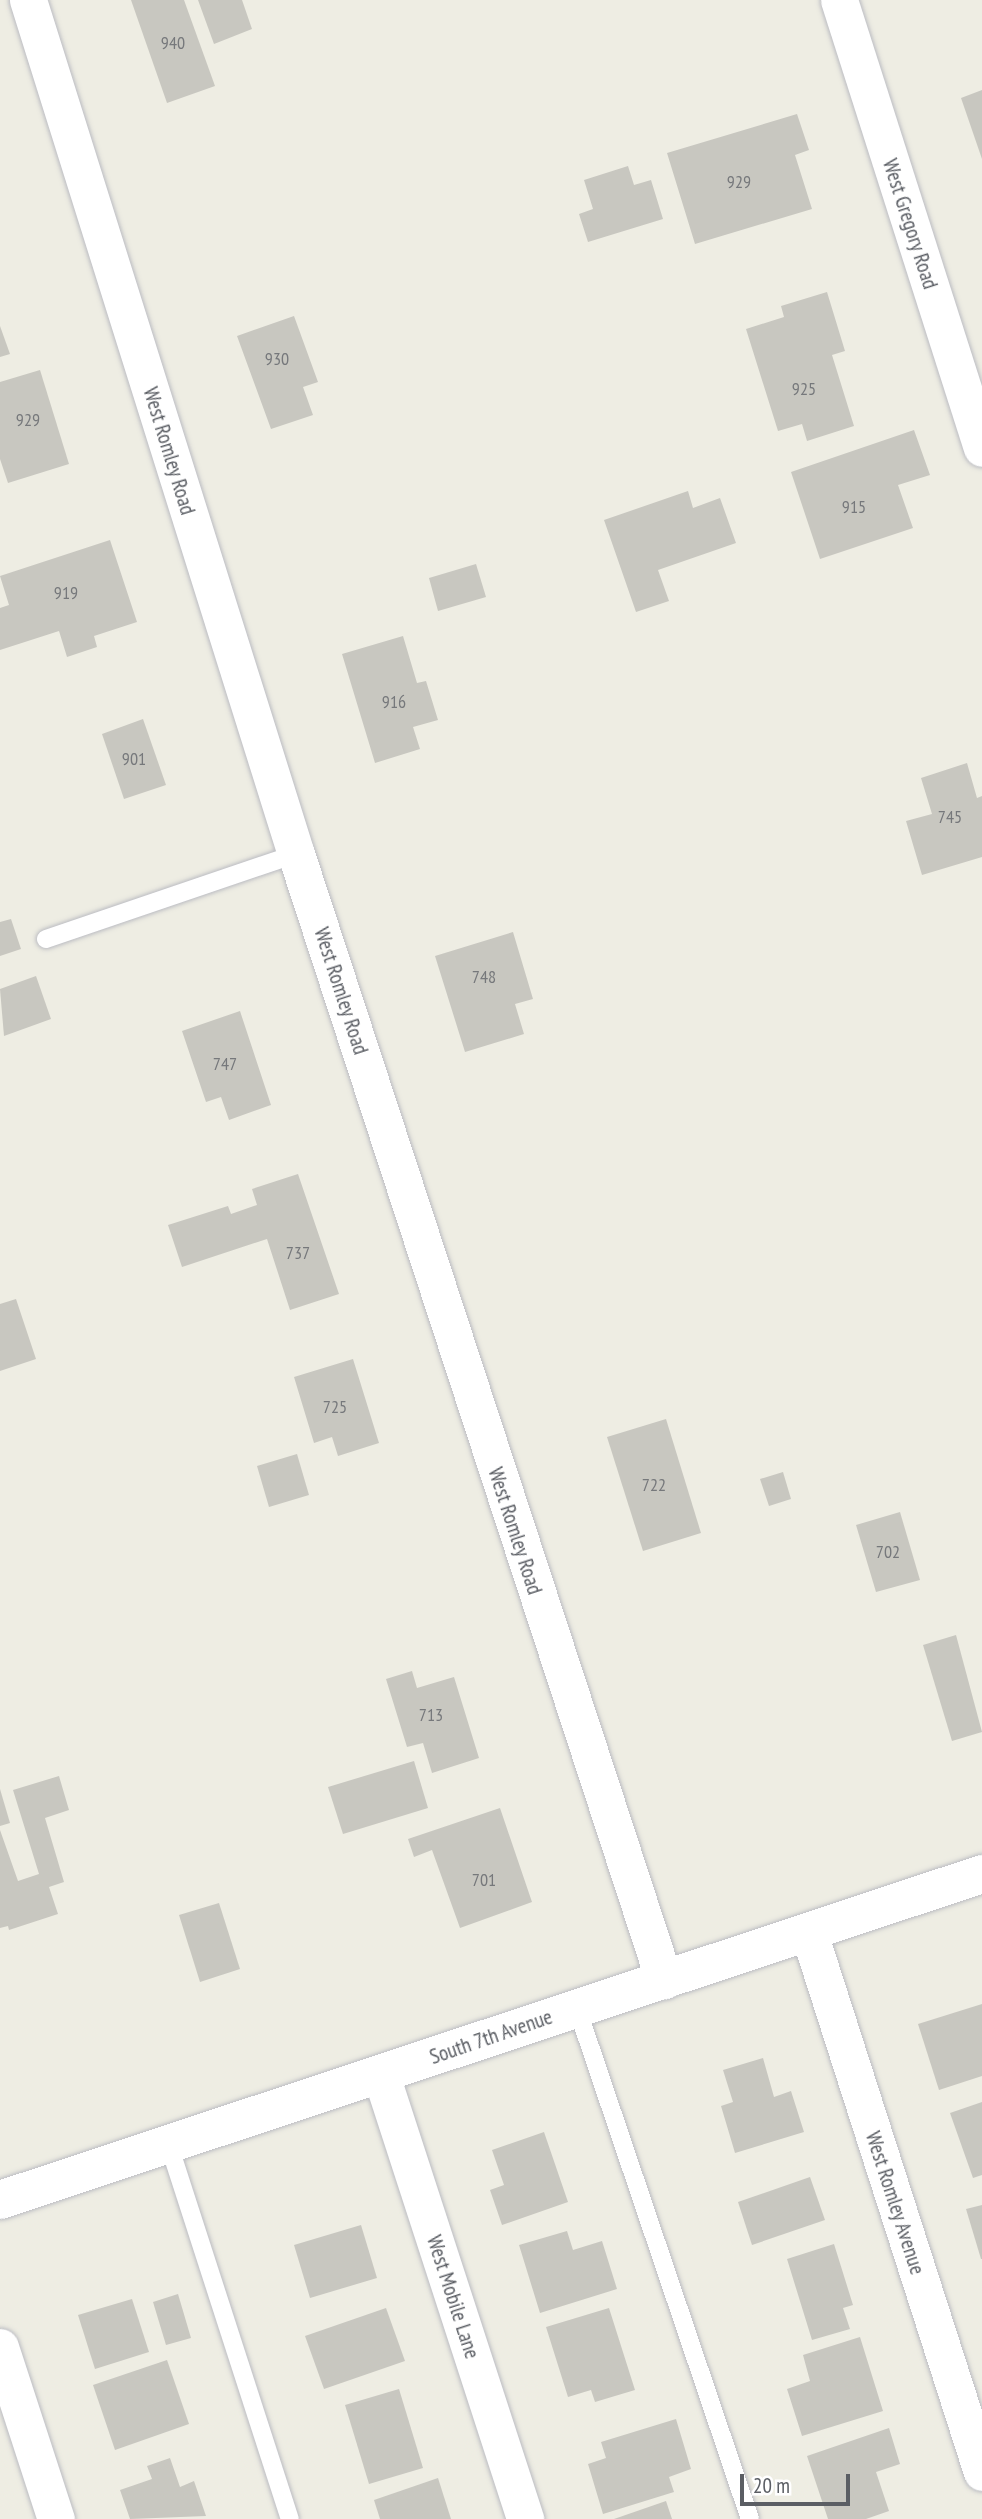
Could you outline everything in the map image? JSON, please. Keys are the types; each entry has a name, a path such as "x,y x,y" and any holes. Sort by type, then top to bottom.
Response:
{"main road":[{"name":"South 7th Avenue","path":"0,2200 982,1874"}],"street":[{"name":"West Romley Road","path":"28,0 296,854 664,1980"},
{"name":"West Gregory Road","path":"839,0 982,448"},
{"name":"West Romley Avenue","path":"809,1933 982,2472"},
{"name":"West Mobile Lane","path":"381,2075 525,2519"},
{"path":"0,2347 55,2519"}],"lane":[{"path":"46,939 296,854"},
{"path":"577,2008 750,2519"},
{"path":"169,2145 290,2519"}],"building":[{"path":"131,0 184,0 215,86 167,103"},
{"path":"198,0 242,0 252,29 214,44"},
{"path":"982,90 982,159 961,98"},
{"path":"797,114 809,150 795,155 812,209 695,244 667,153"},
{"path":"628,166 634,185 651,180 663,219 588,242 579,214 593,209 584,180"},
{"path":"827,292 845,351 832,355 854,426 807,441 802,424 778,431 746,329 784,317 781,306"},
{"path":"294,316 318,382 303,387 313,415 271,429 237,336"},
{"path":"0,326 10,354 0,357"},
{"path":"40,370 69,464 8,483 0,459 0,382"},
{"path":"914,430 930,475 898,485 913,528 820,559 791,472"},
{"path":"688,491 693,508 720,498 736,543 658,570 669,601 636,612 604,520"},
{"path":"110,540 137,622 94,636 97,647 67,657 59,631 0,650 0,608 9,605 0,576"},
{"path":"476,564 486,597 438,611 429,578"},
{"path":"403,636 417,683 426,681 438,720 413,727 420,749 375,763 342,654"},
{"path":"143,719 166,785 124,799 102,734"},
{"path":"967,763 977,798 982,796 982,857 922,875 906,821 932,814 921,778"},
{"path":"11,919 21,949 0,956 0,922"},
{"path":"513,932 533,999 515,1004 524,1034 465,1052 435,956"},
{"path":"36,976 51,1019 4,1036 0,989"},
{"path":"240,1011 271,1105 229,1120 221,1097 206,1102 182,1031"},
{"path":"298,1174 339,1294 290,1310 267,1239 182,1267 168,1225 228,1206 231,1214 257,1205 252,1189"},
{"path":"16,1299 36,1359 0,1371 0,1304"},
{"path":"353,1359 379,1443 338,1456 332,1437 314,1443 294,1377"},
{"path":"666,1419 701,1533 643,1551 607,1437"},
{"path":"297,1454 309,1495 269,1507 257,1466"},
{"path":"783,1472 791,1499 769,1506 760,1479"},
{"path":"900,1512 920,1580 876,1592 856,1525"},
{"path":"956,1635 982,1732 952,1741 923,1645"},
{"path":"412,1671 417,1688 454,1677 479,1758 432,1773 423,1743 407,1747 386,1679"},
{"path":"414,1761 428,1808 343,1834 328,1787"},
{"path":"59,1776 69,1810 45,1818 64,1882 49,1887 58,1914 9,1930 8,1926 0,1928 0,1830 18,1881 39,1874 13,1790"},
{"path":"0,1789 10,1823 0,1826"},
{"path":"500,1808 532,1902 460,1928 432,1850 414,1857 408,1839"},
{"path":"219,1903 240,1969 200,1982 179,1915"},
{"path":"982,2004 982,2076 939,2090 918,2024"},
{"path":"763,2058 774,2097 791,2091 804,2132 735,2153 721,2106 733,2102 723,2070"},
{"path":"982,2102 982,2175 973,2178 950,2113"},
{"path":"544,2132 568,2202 502,2225 490,2190 504,2185 492,2150"},
{"path":"810,2177 825,2220 752,2245 738,2202"},
{"path":"982,2205 982,2259 981,2259 966,2209"},
{"path":"361,2225 377,2278 310,2298 294,2245"},
{"path":"567,2231 573,2250 602,2241 617,2289 540,2313 519,2245"},
{"path":"834,2244 853,2305 843,2308 850,2329 812,2340 787,2259"},
{"path":"178,2294 191,2338 166,2345 153,2302"},
{"path":"132,2299 149,2352 95,2369 78,2315"},
{"path":"386,2308 405,2361 324,2389 305,2336"},
{"path":"609,2308 635,2390 595,2402 591,2390 568,2397 546,2327"},
{"path":"860,2337 883,2411 802,2436 787,2389 810,2381 803,2355"},
{"path":"167,2360 189,2424 115,2450 93,2385"},
{"path":"399,2389 423,2468 369,2484 345,2405"},
{"path":"676,2419 691,2469 669,2477 674,2492 603,2514 588,2464 606,2458 601,2442"},
{"path":"889,2428 900,2464 876,2472 889,2511 866,2519 828,2519 807,2456"},
{"path":"170,2458 180,2487 194,2481 206,2516 130,2519 120,2490 152,2479 147,2466"},
{"path":"438,2478 451,2519 380,2519 374,2500"},
{"path":"666,2501 672,2519 614,2519"}]}
